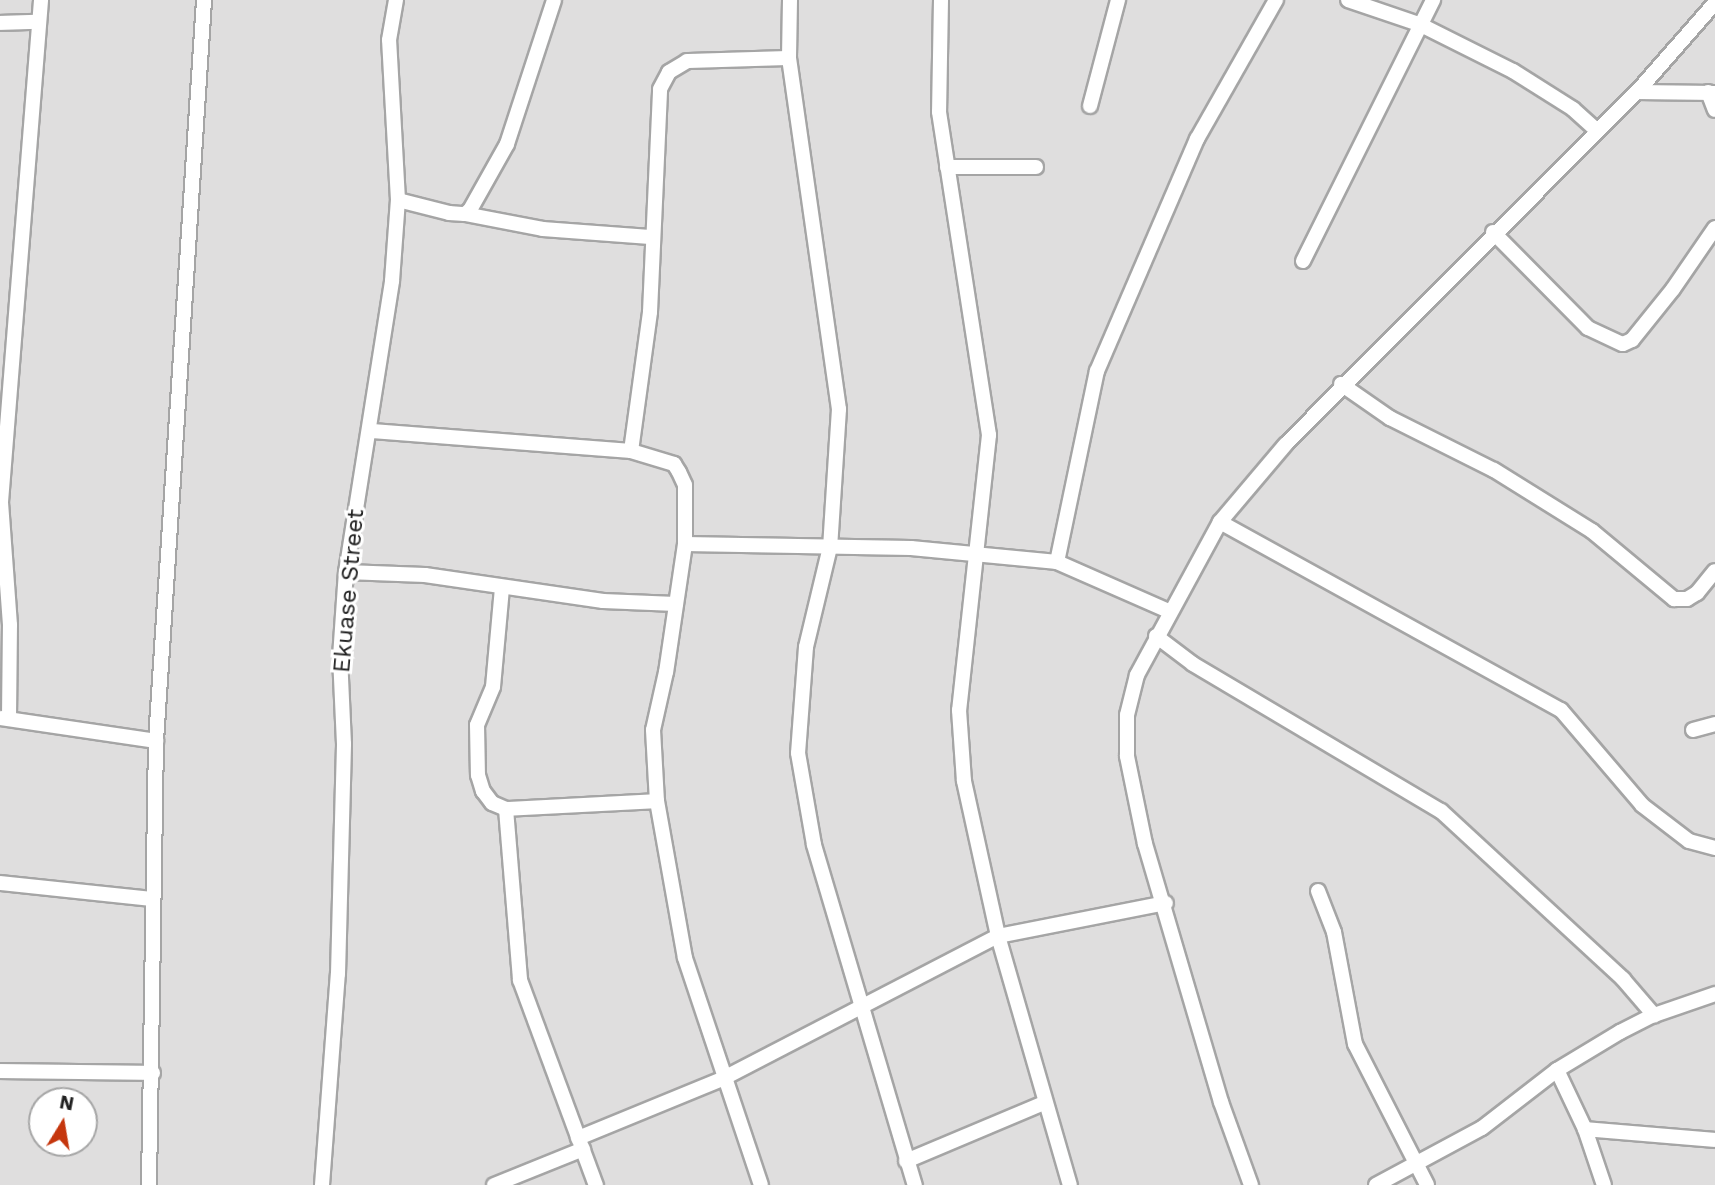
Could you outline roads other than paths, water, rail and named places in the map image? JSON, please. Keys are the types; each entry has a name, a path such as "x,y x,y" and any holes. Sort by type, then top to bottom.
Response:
{"street":[{"path":"41,0 20,299 8,370 1,553 10,625 4,718 156,741"},
{"path":"149,1185 153,1073 152,899 156,741 204,0"},
{"name":"Ekuase Street","path":"322,1185 338,974 344,744 340,657 346,572 372,431 392,281 398,200 389,40 396,0"},
{"path":"465,214 507,144 554,0"},
{"path":"790,0 789,58 839,409 830,547 806,647 798,752 814,845 915,1185"},
{"path":"941,0 939,112 989,435 974,556 960,721 964,781 998,936 1044,1103 1070,1185"},
{"path":"1090,106 1118,0"},
{"path":"1057,562 1097,371 1197,139 1276,0"},
{"path":"1348,0 1419,24 1513,71 1573,109 1596,130"},
{"path":"1303,261 1433,0"},
{"path":"1251,1185 1217,1089 1166,903 1145,844 1128,756 1127,715 1137,675 1220,522 1342,384 1637,92 1715,3"},
{"path":"0,23 38,22"},
{"path":"631,451 650,312 650,237 660,89 669,72 687,61 707,58 789,58"},
{"path":"1637,92 1712,92 1715,110"},
{"path":"947,167 1036,167"},
{"path":"398,200 543,229 650,237"},
{"path":"1493,232 1588,328 1623,344 1632,340 1673,289 1715,228"},
{"path":"1342,384 1390,418 1494,470 1592,531 1674,599 1697,593 1715,571"},
{"path":"372,431 631,451 674,464 679,472 685,485 685,544 653,730 657,800 685,958 722,1079 761,1185"},
{"path":"1220,522 1560,710 1642,805 1689,841 1715,848"},
{"path":"685,544 911,548 1057,562 1171,612"},
{"path":"346,572 425,575 603,601 676,604"},
{"path":"502,588 493,687 477,725 478,775 492,803 506,809 657,800"},
{"path":"1156,636 1193,664 1441,811 1613,970 1654,1015"},
{"path":"1693,730 1715,724"},
{"path":"506,809 520,980 596,1185"},
{"path":"0,883 152,899"},
{"path":"1318,891 1334,932 1355,1044 1427,1185"},
{"path":"494,1185 722,1079 862,1009 998,936 1166,903"},
{"path":"1376,1185 1482,1128 1557,1070 1654,1015 1715,994"},
{"path":"1557,1070 1585,1129 1604,1185"},
{"path":"0,1071 153,1073"},
{"path":"906,1161 1044,1103"},
{"path":"1585,1129 1715,1140"}]}
